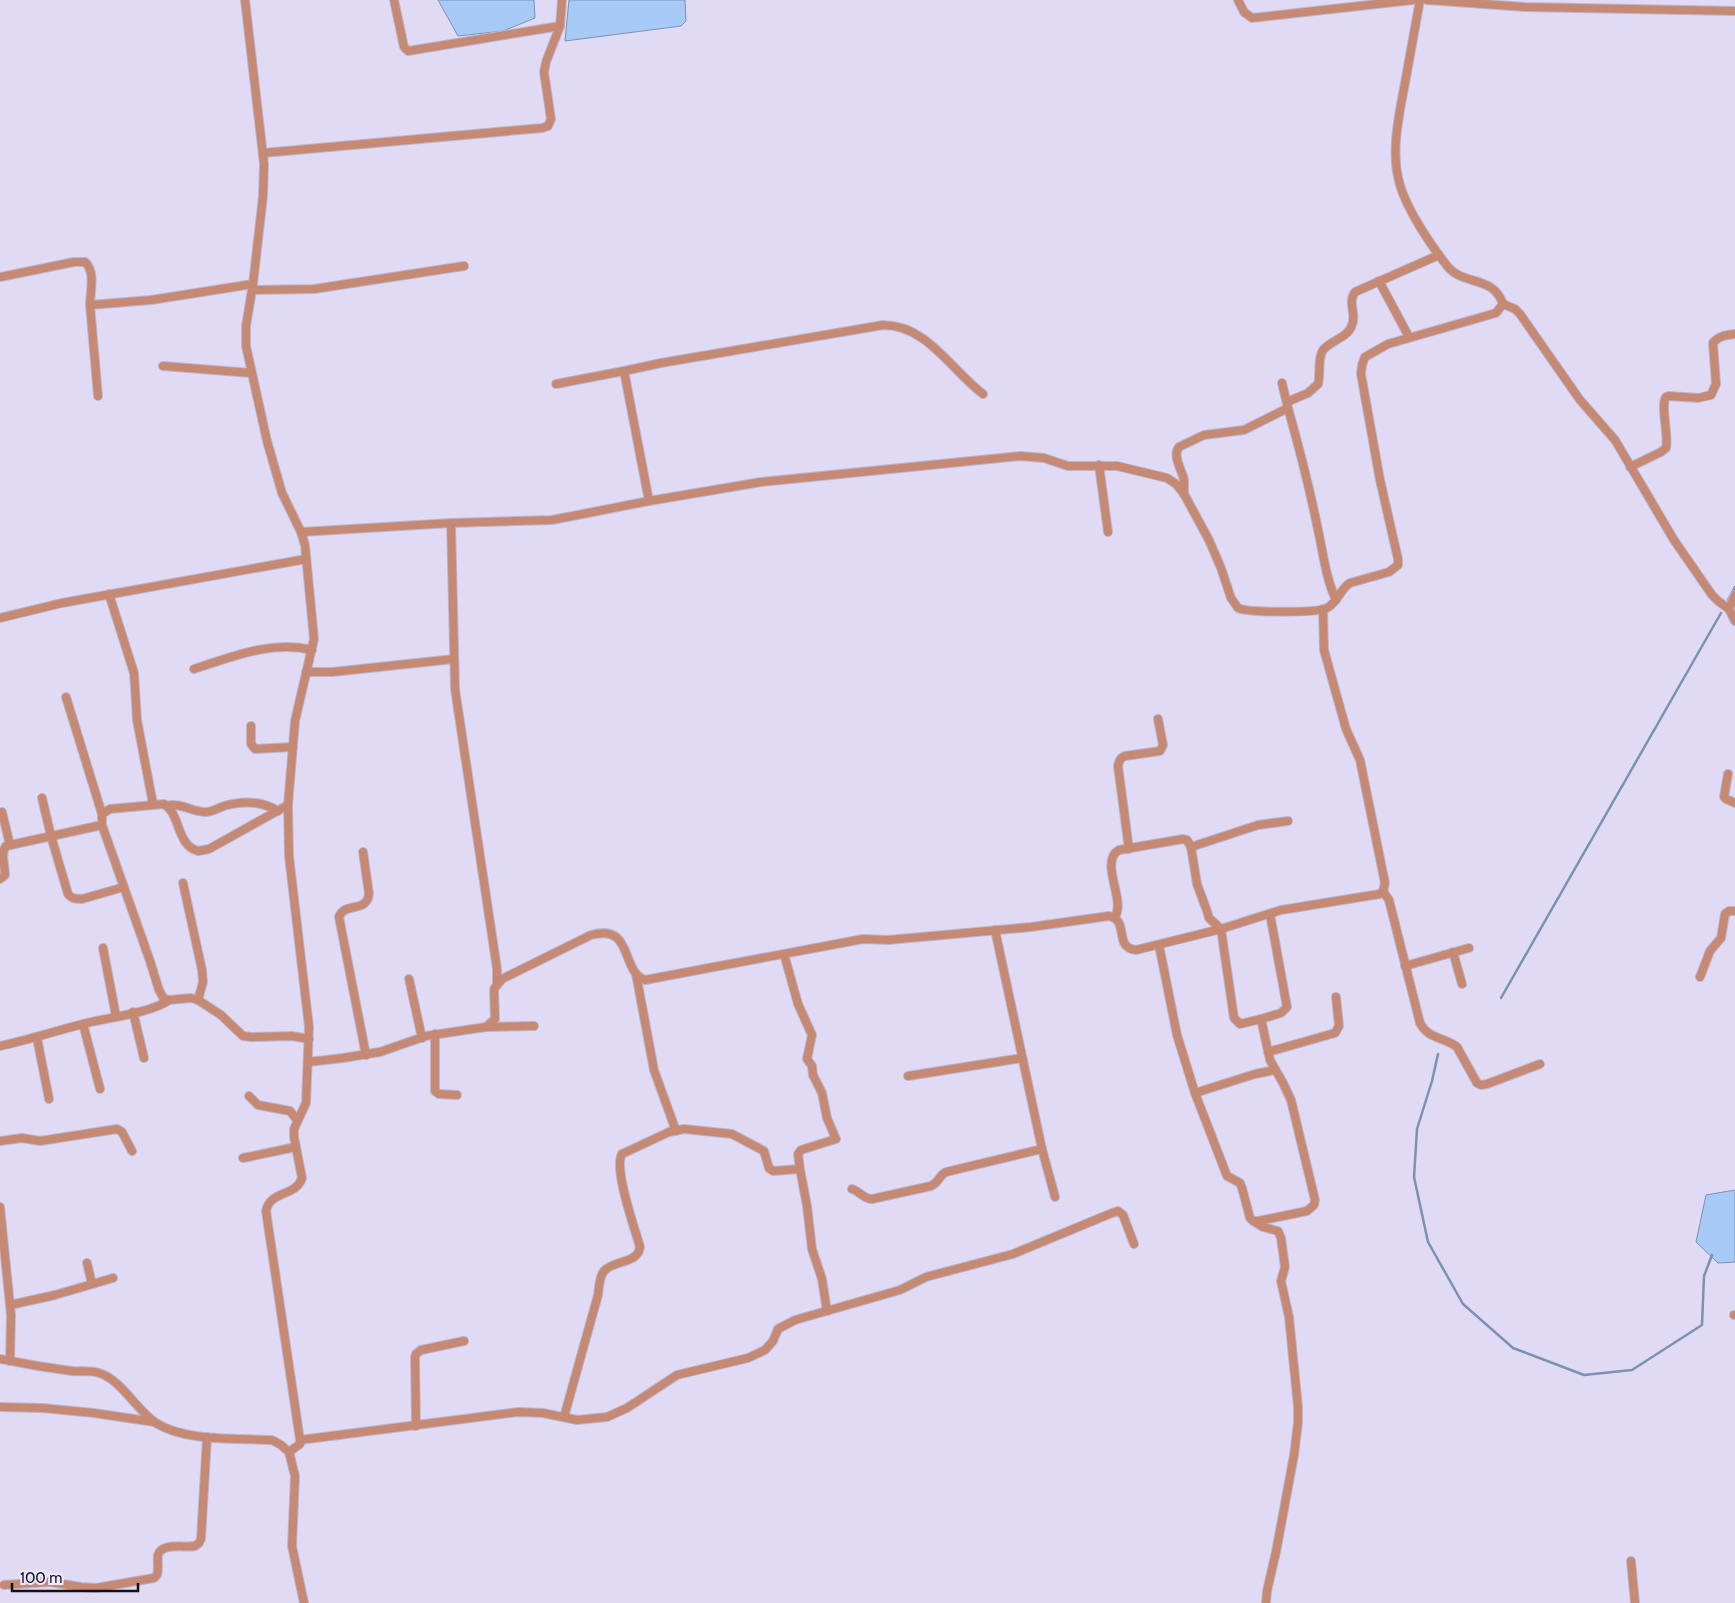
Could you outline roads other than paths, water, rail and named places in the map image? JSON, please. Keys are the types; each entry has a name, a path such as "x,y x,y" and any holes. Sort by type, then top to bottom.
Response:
{"street":[{"path":"245,0 263,153 263,196 253,287 246,326 246,346 267,441 282,493 301,532 305,545 314,625 312,650 295,722 288,805 289,856 310,1027 306,1103 294,1128 302,1178 301,1183 294,1190 272,1199 266,1211 300,1440 300,1444 289,1452"},
{"path":"394,0 404,47 410,51 560,26"},
{"path":"263,153 546,128 551,123 544,79 545,67 560,26 562,0"},
{"path":"1238,0 1244,12 1252,18 1413,0"},
{"path":"1420,0 1396,139 1396,163 1399,184 1406,203 1439,256 1450,270 1458,276 1482,283 1493,289 1503,304 1515,309 1520,314 1580,400 1611,434 1674,540 1712,595 1729,608 1735,621"},
{"path":"1427,0 1525,7 1735,11"},
{"path":"1184,494 1184,480 1176,455 1176,450 1179,447 1204,435 1244,430 1308,393 1318,384 1320,357 1323,350 1348,333 1351,328 1353,317 1351,301 1355,292 1439,256"},
{"path":"0,277 74,262 85,262 91,276 90,305 98,396"},
{"path":"90,305 150,300 253,287 314,289 464,266"},
{"path":"1379,281 1409,337"},
{"path":"301,532 451,523 552,520 762,482 1020,456 1044,458 1068,466 1117,466 1167,478 1176,484 1184,494 1216,554 1231,598 1238,608 1252,611 1324,609 1336,600 1345,586 1350,583 1389,572 1398,565 1361,374 1365,357 1374,350 1409,337 1496,312 1503,304"},
{"path":"556,384 624,372 661,363 891,325 910,332 939,350 968,382 983,394"},
{"path":"1630,467 1666,448 1667,431 1663,404 1666,398 1669,396 1698,398 1711,395 1716,384 1713,343 1722,336 1735,334"},
{"path":"163,366 251,373"},
{"path":"624,372 649,501"},
{"path":"1282,383 1310,490 1326,572 1336,600"},
{"path":"1099,465 1108,532"},
{"path":"451,523 455,689 497,969 497,983 494,995 496,1014 495,1019 486,1027"},
{"path":"0,618 62,603 306,559"},
{"path":"109,594 134,673 137,720 152,804"},
{"path":"1729,608 1735,595"},
{"path":"636,974 644,980 651,980 863,939 888,940 995,930 1109,916 1115,917 1118,920 1125,946 1129,950 1136,950 1304,906 1374,896 1383,891 1385,883 1362,767 1346,729 1324,650 1324,609"},
{"path":"194,669 266,648 298,647 312,650"},
{"path":"306,672 332,672 454,659"},
{"path":"66,697 102,814 102,825 161,995 164,999 168,1000"},
{"path":"1129,848 1118,766 1119,761 1121,757 1125,756 1160,751 1163,745 1158,720"},
{"path":"251,726 251,744 255,749 293,747"},
{"path":"1728,774 1724,796 1729,801 1735,803"},
{"path":"42,798 51,836 68,894 71,898 82,899 124,887"},
{"path":"102,814 110,809 152,804 176,805 204,812 233,804 253,803 265,804 278,811"},
{"path":"168,806 184,839 194,849 198,850 209,848 288,805"},
{"path":"2,812 10,844"},
{"path":"1191,847 1258,825 1288,821"},
{"path":"0,879 5,875 2,849 10,844 102,825"},
{"path":"1115,917 1118,908 1111,861 1115,852 1183,839 1187,840 1191,847 1195,875 1207,911 1210,918 1221,929 1234,1018 1240,1024 1281,1013 1287,1007 1270,914"},
{"path":"363,852 369,894 368,899 360,906 341,912 339,917 366,1055"},
{"path":"183,883 202,970 203,982 198,1000"},
{"path":"1383,891 1389,900 1420,1023 1424,1030 1457,1047 1477,1083 1481,1085 1540,1064"},
{"path":"1700,977 1710,951 1721,938 1725,914 1729,911 1735,911"},
{"path":"995,930 1042,1149 1055,1197"},
{"path":"497,983 599,932 607,933 620,941 625,947 636,974 654,1070 676,1131"},
{"path":"1158,944 1176,1035 1195,1093 1227,1176 1240,1183 1248,1213 1253,1221 1278,1231 1280,1234 1285,1267 1281,1282 1288,1308 1298,1407 1294,1454 1276,1552 1266,1591 1266,1603"},
{"path":"103,948 116,1016"},
{"path":"1405,966 1469,948"},
{"path":"1453,952 1462,984"},
{"path":"784,954 798,1004 812,1035 807,1058 822,1093 827,1118 836,1139 800,1150 798,1154 808,1206 812,1249 822,1280 826,1311"},
{"path":"409,979 422,1038"},
{"path":"1268,1052 1336,1033 1339,1026 1336,997"},
{"path":"0,1046 158,1007 168,1000 191,998 198,1000 221,1015 243,1036 292,1036 309,1039"},
{"path":"134,1012 144,1058"},
{"path":"1253,1221 1307,1211 1314,1205 1315,1200 1290,1100 1283,1083 1274,1070 1261,1019"},
{"path":"83,1024 100,1089"},
{"path":"308,1062 366,1055 435,1034 486,1027 534,1026"},
{"path":"435,1034 435,1091 439,1094 457,1096"},
{"path":"37,1038 49,1098"},
{"path":"908,1076 1022,1058"},
{"path":"1195,1093 1274,1070"},
{"path":"249,1096 258,1105 290,1111 297,1120"},
{"path":"0,1141 22,1138 40,1141 118,1129 122,1132 132,1151"},
{"path":"564,1417 598,1295 601,1276 607,1268 636,1256 639,1252 640,1247 624,1191 620,1158 628,1150 676,1131 703,1130 732,1134 764,1151 769,1168 773,1171 800,1169"},
{"path":"243,1158 296,1147"},
{"path":"852,1188 859,1191 866,1198 872,1199 931,1186 936,1184 946,1172 1042,1149"},
{"path":"0,1207 12,1333 10,1361"},
{"path":"300,1440 518,1412 543,1413 577,1420 596,1419 618,1413 677,1375 748,1358 765,1350 770,1345 778,1329 783,1326 826,1311 900,1290 934,1274 1014,1254 1118,1211 1124,1216 1134,1244"},
{"path":"87,1263 92,1284"},
{"path":"10,1305 113,1278"},
{"path":"416,1426 414,1357 421,1350 464,1341"},
{"path":"0,1359 42,1367 99,1373 121,1386 139,1409 156,1423 171,1430 207,1437 272,1440 281,1445 289,1452 296,1476 292,1546 304,1600"},
{"path":"0,1408 42,1408 94,1413 156,1423"},
{"path":"4,1585 50,1582 96,1588 154,1578 157,1575 159,1553 162,1549 167,1547 195,1546 201,1539 207,1437"},
{"path":"1631,1561 1635,1603"}],"water":[{"path":"438,0 534,0 535,18 503,31 458,36"},
{"path":"569,0 685,0 686,21 681,26 565,41"},
{"path":"1735,1190 1735,1262 1718,1263 1696,1242 1706,1195"}],"waterway":[{"path":"1728,600 1735,587"},
{"path":"1501,998 1721,613"},
{"path":"1438,1054 1432,1081 1417,1129 1414,1177 1428,1242 1463,1304 1513,1348 1584,1375 1632,1370 1702,1325 1704,1276 1712,1255"}]}
